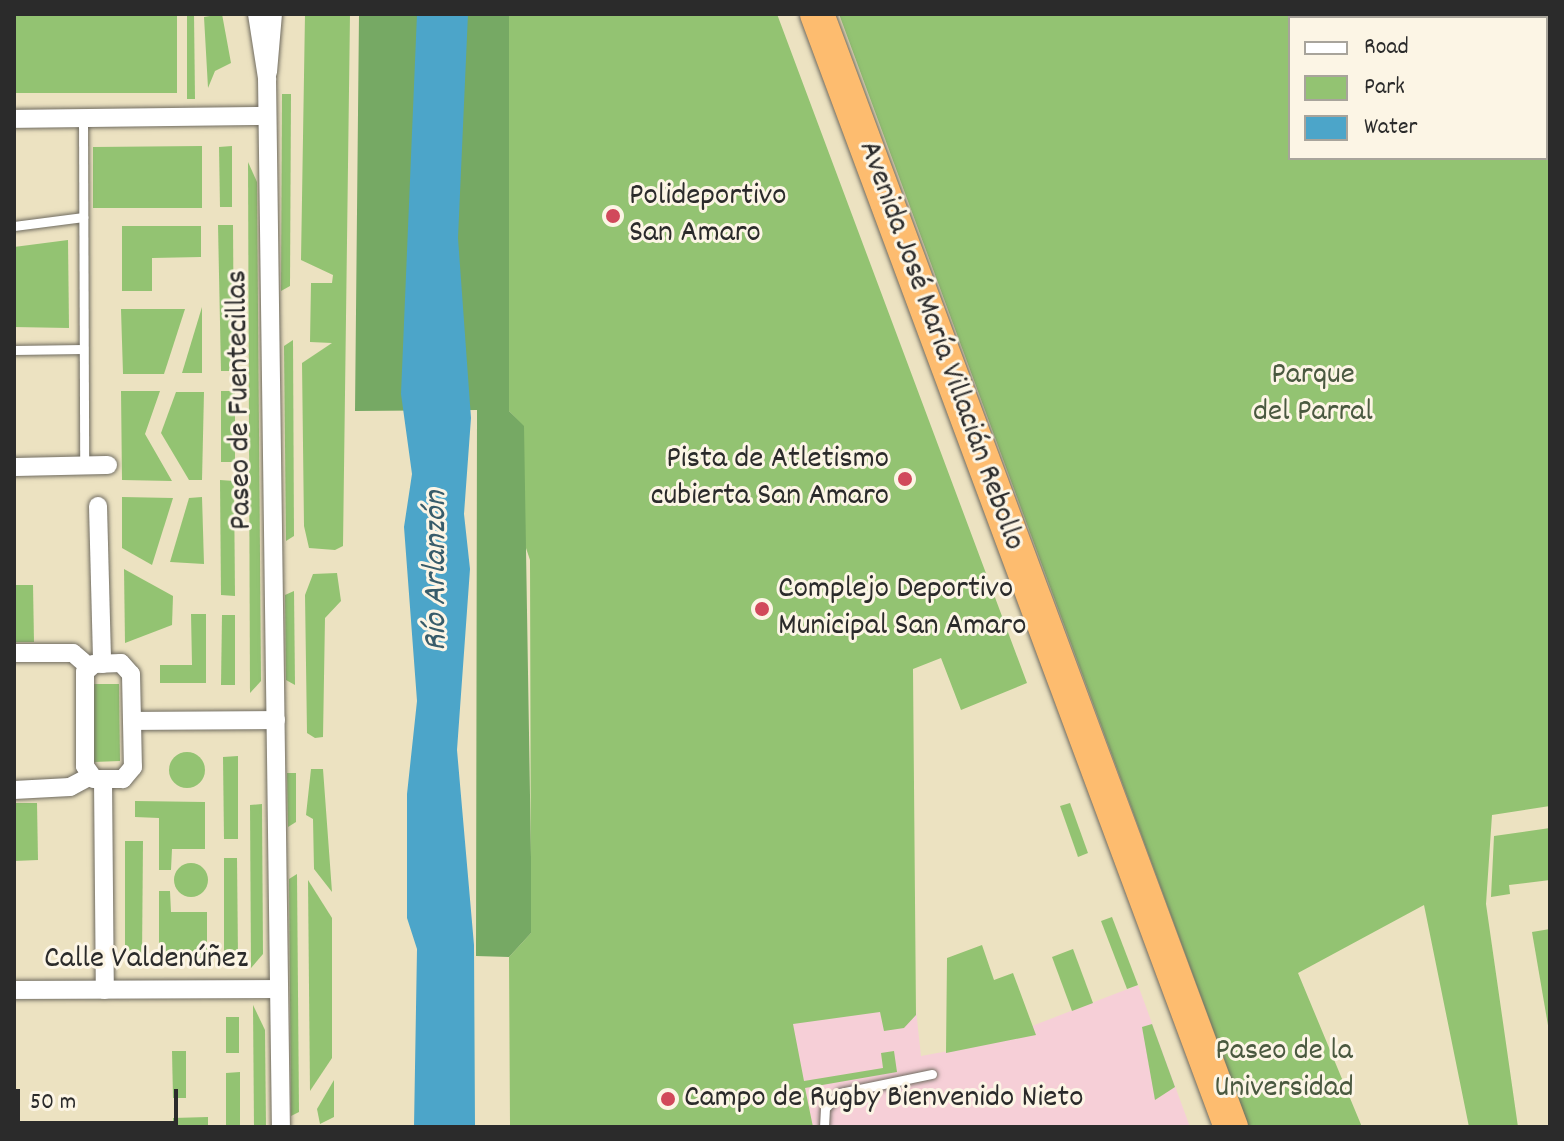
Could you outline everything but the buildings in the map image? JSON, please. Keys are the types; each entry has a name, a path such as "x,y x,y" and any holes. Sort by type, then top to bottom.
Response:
{"highway":[{"name":"Avenida José María Villacián Rebollo","path":"817,14 1231,1127"}],"street":[{"name":"Paseo de Fuentecillas","path":"257,14 267,78"},
{"name":"Paseo de Fuentecillas","path":"273,14 267,116 281,1127"},
{"path":"14,119 267,116"},
{"path":"14,467 108,465"},
{"path":"98,506 96,778 105,990"},
{"path":"14,653 73,653 95,665 121,663 131,674 132,721 130,774 96,778 70,787 14,790"},
{"path":"132,721 276,720"},
{"name":"Calle Valdenúñez","path":"14,990 279,989"}],"lane":[{"path":"83,118 84,466"},
{"path":"14,226 83,217"},
{"path":"14,350 83,349"},
{"path":"824,1127 825,1108 840,1093 932,1074"}],"shaded area":[{"path":"1138,985 1190,1127 813,1127 791,1016 916,1010 921,1056 1035,1035 1032,1026"}],"green space":[{"path":"14,14 177,14 177,93 14,93"},
{"path":"187,14 194,14 195,99 187,99"},
{"path":"222,14 231,63 215,71 208,88 204,17"},
{"path":"305,14 350,14 343,546 335,550 309,548 304,526 302,363 332,343 310,342 311,283 332,283 333,275 301,260"},
{"path":"359,14 509,14 509,411 524,426 531,933 509,957 476,956 477,410 355,411"},
{"name":"Complejo Deportivo Municipal San Amaro","path":"509,14 777,14 1027,683 961,710 941,658 913,669 916,1015 904,1028 884,1031 880,1012 793,1024 804,1081 883,1068 881,1053 894,1051 897,1072 805,1088 813,1127 510,1127 509,957 531,933 530,560 523,539 524,427 509,411"},
{"name":"Parque del Parral","path":"839,14 1550,14 1550,806 1492,815 1486,904 1518,1127 1469,1127 1424,905 1298,973 1362,1127 1249,1127"},
{"path":"282,94 291,94 290,286 281,291"},
{"path":"202,146 202,208 93,208 93,147"},
{"path":"232,146 232,207 220,207 219,147"},
{"path":"248,162 257,182 261,681 250,693"},
{"path":"218,225 233,225 234,371 221,371"},
{"path":"122,226 201,226 201,257 152,258 152,291 122,291"},
{"path":"68,240 69,328 14,327 14,247"},
{"path":"202,307 202,373 182,373"},
{"path":"121,309 185,309 164,374 123,374"},
{"path":"293,340 294,536 286,541 284,346"},
{"path":"121,391 160,391 145,434 172,481 122,480"},
{"path":"221,391 235,391 235,462 221,462"},
{"path":"176,392 204,392 202,480 189,480 161,433"},
{"path":"220,480 234,481 235,596 221,595"},
{"path":"122,497 173,498 152,565 122,548"},
{"path":"202,497 204,564 170,562 189,498"},
{"path":"124,569 173,596 172,625 125,643"},
{"path":"337,573 341,601 325,618 323,737 315,738 307,733 305,595 313,574"},
{"path":"14,585 33,585 34,642 14,642"},
{"path":"294,591 295,685 286,680 285,595"},
{"path":"191,614 206,614 206,683 160,683 160,665 192,665"},
{"path":"222,615 235,615 235,685 221,685"},
{"path":"92,684 119,684 120,761 93,762"},
{"path":"187,752 199,758 205,770 199,782 187,788 175,782 169,770 175,758"},
{"path":"238,756 238,839 224,839 223,757"},
{"path":"311,769 323,769 332,892 314,869 313,819 306,815"},
{"path":"287,773 296,773 296,822 288,827"},
{"path":"135,801 205,802 205,849 172,849 171,870 159,870 159,818 135,817"},
{"path":"14,803 37,803 38,860 14,861"},
{"path":"1070,803 1088,853 1078,857 1060,806"},
{"path":"262,804 263,954 251,968 250,805"},
{"path":"1550,828 1550,880 1509,885 1510,894 1491,897 1494,836"},
{"path":"125,841 143,841 142,957 125,957"},
{"path":"224,858 237,858 238,958 224,958"},
{"path":"191,863 203,868 208,880 203,892 191,897 179,892 174,880 179,868"},
{"path":"297,874 299,1112 291,1116 289,879"},
{"path":"308,880 332,918 332,1058 310,1091"},
{"path":"159,891 170,891 171,912 207,912 207,958 159,958"},
{"path":"1112,917 1138,985 1127,989 1101,921"},
{"path":"1550,929 1550,1037 1532,932"},
{"path":"982,945 994,980 1013,973 1036,1035 946,1053 947,958"},
{"path":"1073,949 1093,1003 1072,1011 1052,957"},
{"path":"253,1005 265,1030 266,1127 254,1127"},
{"path":"226,1017 239,1017 239,1053 226,1053"},
{"path":"1152,1024 1175,1087 1155,1100 1142,1027"},
{"path":"172,1051 186,1051 186,1098 173,1098"},
{"path":"240,1072 240,1127 226,1127 226,1073"},
{"path":"334,1080 334,1117 320,1124 317,1109"},
{"path":"208,1117 208,1127 173,1127 173,1118"}],"water":[{"name":"Río Arlanzón","path":"417,14 468,14 458,238 471,418 464,514 470,569 457,750 474,945 475,1127 414,1127 417,949 407,918 407,794 417,701 404,527 412,474 401,394"}],"place":[{"name":"Polideportivo San Amaro","path":"613,216"},
{"name":"Pista de Atletismo cubierta San Amaro","path":"905,479"},
{"name":"Complejo Deportivo Municipal San Amaro","path":"762,609"},
{"name":"Campo de Rugby Bienvenido Nieto","path":"668,1099"}],"park label":[{"name":"Paseo de la Universidad","path":"1284,1072"}]}
